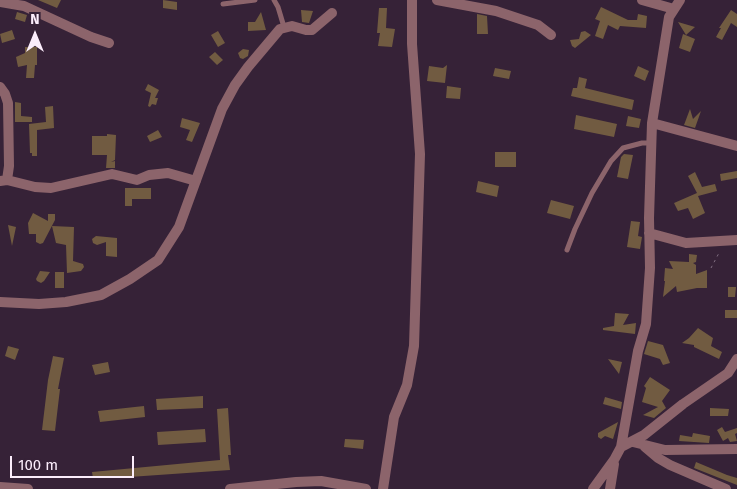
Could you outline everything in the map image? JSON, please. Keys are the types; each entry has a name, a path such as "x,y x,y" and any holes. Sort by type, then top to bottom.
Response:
{"street":[{"path":"383,489 394,417 407,385 412,364 414,338 420,154 412,44 412,0"},
{"path":"437,0 496,11 538,26 551,35"},
{"path":"642,0 659,2 674,9"},
{"path":"593,489 621,447 638,352 646,324 650,268 652,123 667,25 669,17 680,0"},
{"path":"0,1 24,6 91,37 109,43"},
{"path":"0,302 39,304 66,302 101,295 130,279 158,260 179,227 222,110 235,85 272,38 284,27 292,26 312,30 332,12"},
{"path":"0,87 6,94 8,103 9,166 4,181 51,188 112,174 137,180 149,175 168,173 196,180"},
{"path":"652,123 737,146"},
{"path":"649,233 686,243 737,240"},
{"path":"621,447 644,435 728,373 737,359"},
{"path":"633,442 665,450 737,449"},
{"path":"643,446 670,465 726,489"},
{"path":"610,489 614,460"},
{"path":"230,489 321,481 334,486 366,489"},
{"path":"0,488 28,489"}],"lane":[{"path":"223,4 255,0"},
{"path":"274,0 284,27"},
{"path":"567,250 592,193 611,162 624,148 642,143 652,144"}],"path":[{"path":"711,268 720,251 720,240"}],"building":[{"path":"38,0 61,0 57,8"},
{"path":"163,0 177,2 177,10 163,8"},
{"path":"601,7 628,20 637,20 638,14 647,16 646,28 620,26 618,30 608,25 603,39 595,36 600,21 595,19"},
{"path":"379,8 387,8 386,28 395,29 392,47 378,46 380,33 377,33"},
{"path":"301,10 313,11 309,23 302,22"},
{"path":"731,10 737,14 737,27 731,23 722,40 716,37 721,28 719,28"},
{"path":"17,12 27,15 25,22 15,19"},
{"path":"261,12 266,30 248,31 248,22 255,22"},
{"path":"477,14 487,16 488,34 477,34"},
{"path":"678,22 695,27 686,35"},
{"path":"12,30 15,39 2,43 0,34"},
{"path":"218,31 225,43 218,47 211,35"},
{"path":"585,31 591,35 575,48 572,46 570,40 579,39 581,32"},
{"path":"683,34 695,39 690,52 679,48"},
{"path":"25,47 37,47 37,65 35,65 34,78 26,78 27,65 18,67 16,57 25,53"},
{"path":"243,49 249,50 248,56 243,59 240,58 238,53"},
{"path":"215,52 223,60 217,65 209,57"},
{"path":"447,65 445,83 427,81 429,66 443,68"},
{"path":"638,66 649,71 645,81 634,76"},
{"path":"495,68 511,71 509,79 493,76"},
{"path":"579,77 587,79 585,88 634,100 632,110 571,96 573,88 577,88"},
{"path":"148,84 159,90 155,98 158,98 156,105 152,104 150,107 148,106 151,93 145,90"},
{"path":"447,86 461,88 460,99 446,98"},
{"path":"15,102 21,103 21,116 32,117 32,122 15,122"},
{"path":"53,106 54,128 37,130 37,156 32,156 32,153 30,153 29,124 46,122 45,107"},
{"path":"690,109 693,119 701,111 695,128 684,125"},
{"path":"576,115 617,124 614,137 574,129"},
{"path":"628,116 641,119 639,128 626,126"},
{"path":"182,118 200,123 192,142 186,140 190,130 180,127"},
{"path":"158,130 162,137 150,142 147,136"},
{"path":"107,134 116,135 115,160 111,162 115,161 115,168 106,168 107,155 92,155 92,136 107,136"},
{"path":"495,152 516,152 516,167 495,167"},
{"path":"624,154 633,155 628,179 617,177 621,157"},
{"path":"737,171 737,178 721,181 720,174"},
{"path":"695,172 702,187 715,184 717,191 698,196 705,213 693,219 688,208 678,211 674,203 697,193 688,176"},
{"path":"478,181 499,186 497,197 476,192"},
{"path":"125,188 151,188 151,199 132,199 132,206 125,206"},
{"path":"551,200 574,206 570,219 547,213"},
{"path":"33,213 48,221 48,214 55,214 55,220 43,243 40,244 36,242 36,234 29,234 28,223"},
{"path":"631,221 640,222 638,236 642,237 640,249 627,247"},
{"path":"8,225 16,227 12,246"},
{"path":"52,226 74,227 73,261 83,264 84,267 81,271 67,273 66,245 56,243"},
{"path":"96,236 117,238 117,257 106,256 106,242 97,245 93,243 92,239"},
{"path":"689,254 697,255 696,262 693,263 696,265 696,274 707,270 707,288 677,292 676,286 663,297 665,268 673,269 669,261 689,262"},
{"path":"40,271 50,272 41,283 36,279"},
{"path":"55,272 64,272 64,288 55,288"},
{"path":"728,287 736,287 735,297 728,297"},
{"path":"725,310 737,310 737,318 725,318"},
{"path":"615,313 629,314 623,325 636,323 635,334 603,330 603,328 614,326"},
{"path":"698,328 713,338 711,346 722,352 719,359 694,347 694,345 682,343"},
{"path":"648,341 663,345 670,363 663,365 660,359 644,354"},
{"path":"8,346 19,349 15,360 5,356"},
{"path":"53,356 64,358 58,389 60,389 55,431 42,430"},
{"path":"608,359 622,362 619,374"},
{"path":"108,362 110,372 95,375 92,365"},
{"path":"650,377 670,390 662,401 666,408 654,418 643,415 658,407 642,402 646,388 644,386"},
{"path":"203,396 203,408 157,410 156,399"},
{"path":"605,397 622,402 621,409 603,404"},
{"path":"144,406 145,417 100,422 98,411"},
{"path":"228,408 231,455 228,455 230,470 93,478 92,472 220,460 217,409"},
{"path":"710,408 729,409 728,416 710,416"},
{"path":"618,422 613,439 605,436 601,439 598,437 598,433"},
{"path":"722,427 725,432 737,428 737,433 735,434 737,441 730,442 728,438 723,441 717,430"},
{"path":"205,429 206,442 158,445 157,432"},
{"path":"693,433 710,436 709,443 679,441 680,435 692,437"},
{"path":"345,439 364,440 363,449 344,447"},
{"path":"696,462 737,478 737,485 694,468"}]}
